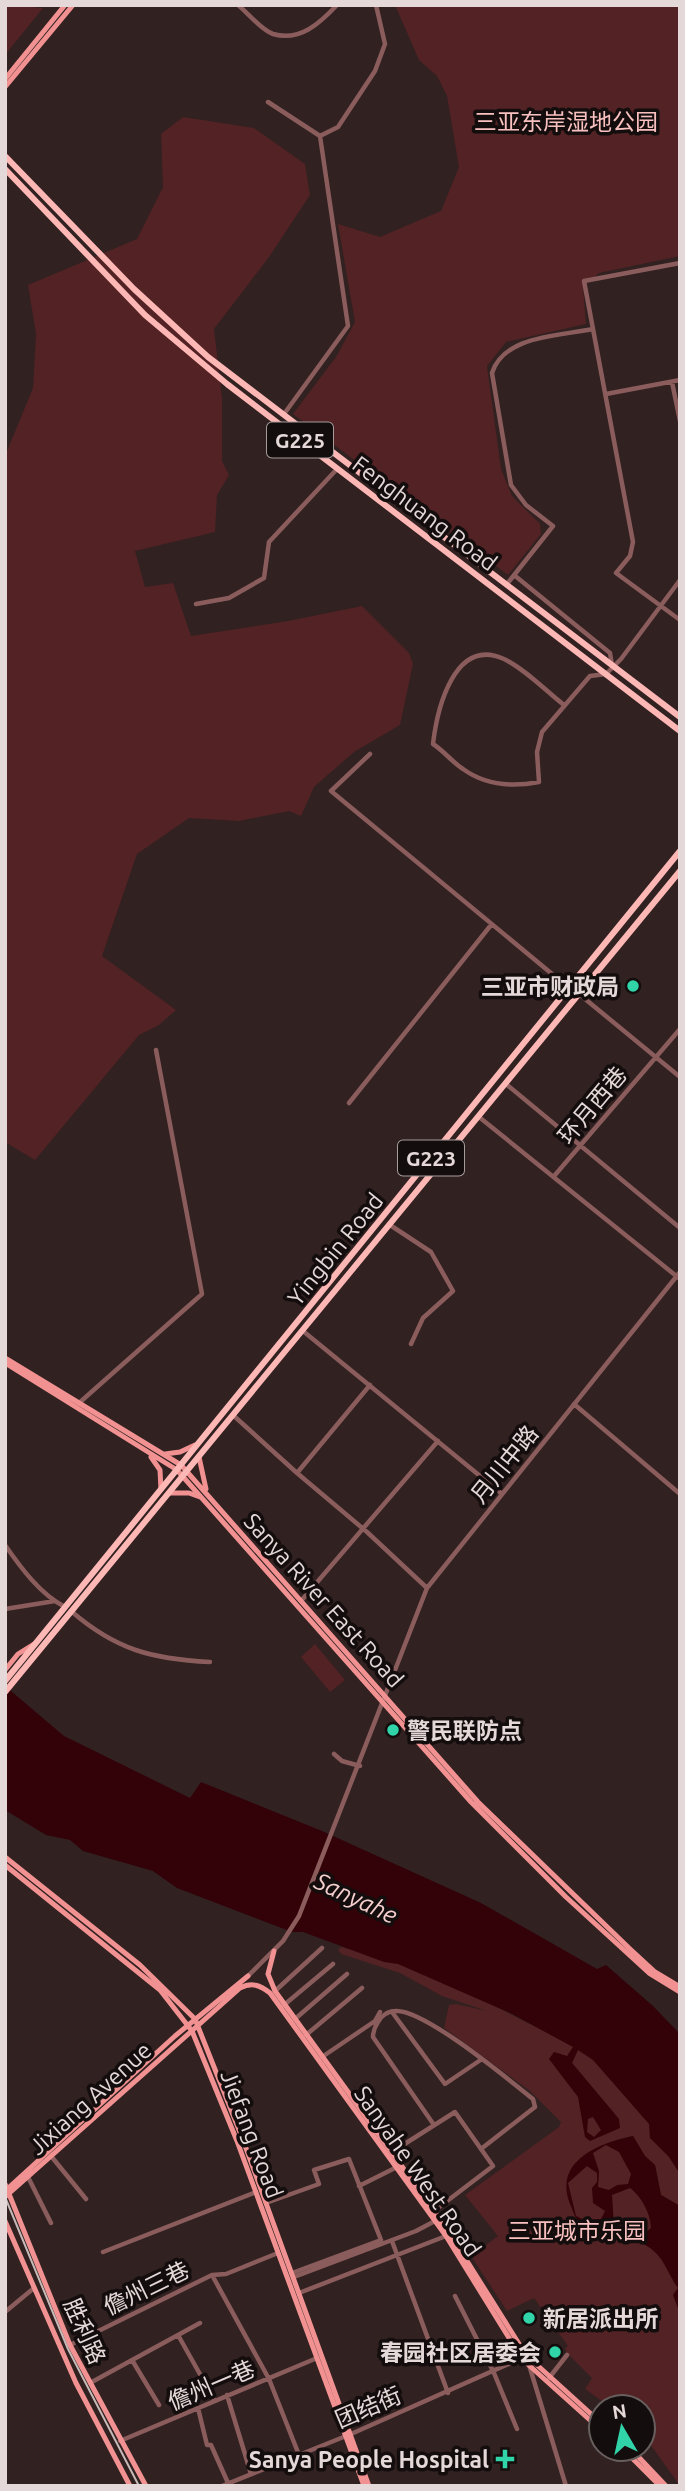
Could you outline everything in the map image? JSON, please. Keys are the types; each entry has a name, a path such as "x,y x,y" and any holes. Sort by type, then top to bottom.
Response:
{"highway":[{"name":"Fenghuang Road","path":"5,156 169,323 208,358 680,717"},
{"name":"Fenghuang Road","path":"5,169 145,315 227,384 680,731"},
{"name":"Yingbin Road","path":"17,1666 69,1609 160,1491 680,851"},
{"name":"Yingbin Road","path":"17,1666 170,1493 680,871"},
{"name":"G223","path":"5,1681 17,1666"},
{"name":"G223","path":"5,1692 17,1666"}],"main road":[{"path":"5,79 65,5"},
{"path":"5,87 73,5"},
{"name":"Sanya River East Road","path":"5,1361 161,1453 179,1468 518,1844 655,1972 680,1989"},
{"name":"Sanya River East Road","path":"5,1361 147,1452 179,1468"},
{"path":"161,1453 180,1452 201,1441"},
{"path":"147,1452 160,1470 160,1491"},
{"path":"199,1457 202,1481 208,1498"},
{"path":"170,1493 189,1493 208,1498"},
{"name":"Sanya River East Road","path":"208,1498 384,1704 522,1855 649,1973 680,1989"},
{"path":"5,1670 17,1666"},
{"name":"Jiefang Road","path":"5,1857 140,1965 197,2022 293,2275 348,2435"},
{"name":"Jiefang Road","path":"5,1865 160,1990 190,2028 256,2192 348,2435"},
{"name":"Sanyahe West Road","path":"276,1948 269,1980 275,1991 434,2211 524,2357 527,2367 587,2418"},
{"path":"197,2022 248,1976"},
{"name":"Sanyahe West Road","path":"197,2022 240,1988 255,1984 270,1993 446,2236 524,2357 587,2411"},
{"name":"Jixiang Avenue","path":"7,2191 197,2022"},
{"name":"Jixiang Avenue","path":"7,2191 28,2177 190,2028"},
{"name":"胜利路","path":"7,2191 70,2345 146,2486"},
{"name":"胜利路","path":"5,2221 76,2384 130,2486"},
{"path":"348,2435 366,2486"},
{"path":"637,2463 660,2486"},
{"path":"644,2463 666,2486"}],"street":[{"path":"238,5 272,34 293,35 310,30 337,5"},
{"path":"320,136 338,127 375,71 385,44 376,5"},
{"path":"268,103 303,122 320,136 348,326 283,415"},
{"path":"680,263 584,281 633,542 630,556 616,573 680,620"},
{"path":"507,584 553,526 526,505 511,485 492,373 505,353 525,342 593,329"},
{"path":"606,394 680,380"},
{"path":"672,382 680,421"},
{"path":"196,604 229,598 264,578 268,542 337,469"},
{"path":"514,575 610,653 613,665"},
{"path":"564,705 506,660 491,654 471,658 453,675 437,712 433,744 461,769 484,780 518,786 539,782 537,752 542,732 590,676 606,674 621,659 680,580"},
{"path":"370,754 331,791 569,988"},
{"path":"349,1102 491,925"},
{"path":"579,994 680,1077"},
{"name":"环月西巷","path":"555,1175 680,1029"},
{"path":"78,1404 202,1294 156,1050"},
{"path":"506,1084 680,1228"},
{"path":"479,1117 679,1276"},
{"path":"390,1225 431,1252 453,1291 423,1318 411,1344"},
{"name":"月川中路","path":"248,1976 276,1948 299,1916 360,1766 427,1588 679,1276"},
{"path":"303,1331 502,1494"},
{"path":"297,1473 370,1385"},
{"path":"574,1404 680,1494"},
{"path":"234,1416 427,1588"},
{"path":"301,1601 438,1441"},
{"path":"5,1545 24,1572 55,1601 108,1640 128,1650 148,1655 210,1662"},
{"path":"5,1609 55,1601"},
{"path":"334,1755 342,1761 360,1766"},
{"path":"275,1991 322,1948"},
{"path":"285,2005 332,1964"},
{"path":"295,2019 347,1974"},
{"path":"306,2035 362,1988"},
{"path":"322,2057 375,2021 380,2012"},
{"path":"392,2012 445,2084 482,2059"},
{"path":"434,2125 373,2037 373,2031 382,2016 392,2012 409,2013 482,2059 533,2099 535,2107 481,2149"},
{"path":"392,2152 454,2112 494,2166 434,2211"},
{"path":"51,2156 86,2199"},
{"path":"266,2203 318,2184 314,2170 348,2159 381,2240 293,2275"},
{"path":"359,2186 397,2167"},
{"path":"28,2177 51,2222"},
{"path":"103,2252 256,2192"},
{"path":"293,2275 391,2241 435,2221"},
{"path":"299,2293 446,2236"},
{"path":"391,2241 448,2393"},
{"name":"儋州三巷","path":"70,2345 212,2275 226,2274 278,2253"},
{"path":"212,2275 269,2379 299,2455"},
{"path":"5,2312 35,2288"},
{"path":"455,2296 494,2373 517,2429"},
{"path":"89,2384 200,2323"},
{"path":"178,2335 215,2401"},
{"path":"548,2378 567,2356"},
{"name":"团结街","path":"222,2486 448,2393 524,2357"},
{"name":"儋州一巷","path":"120,2441 317,2358"},
{"path":"132,2360 159,2404"},
{"path":"527,2367 566,2486"},
{"path":"227,2395 251,2474"},
{"path":"198,2408 207,2445 211,2445 229,2483"}],"green space":[{"path":"5,5 43,8 5,55"},
{"name":"三亚东岸湿地公园","path":"395,5 680,5 680,256 599,273 583,287 586,324 506,342 487,366 501,469 512,496 540,524 541,534 508,575 293,414 336,357 355,322 338,224 380,237 441,211 459,167 447,96 437,76 419,60"},
{"path":"183,117 254,128 305,164 310,195 269,257 214,329 222,398 222,461 229,475 217,495 215,532 135,551 145,587 173,583 191,636 362,606 409,653 413,664 400,725 354,752 314,787 301,816 289,811 239,821 189,818 137,854 102,956 176,1010 159,1025 139,1035 35,1160 5,1142 5,456 33,388 36,334 28,285 137,239 163,187 161,134"},
{"path":"315,1644 345,1680 330,1692 301,1657"},
{"name":"三亚城市乐园","path":"341,1947 415,1965 600,2060 653,2123 680,2167 680,2206 661,2195 655,2165 645,2156 633,2136 616,2140 633,2162 678,2288 673,2295 680,2313 680,2486 657,2454 657,2393 591,2393 585,2389 592,2378 567,2353 565,2348 568,2346 534,2298 507,2311 471,2256 498,2236 465,2195 559,2127 561,2122 530,2091 444,2028 449,2005 487,2011 442,1996 400,1973 341,1954 338,1950","holes":["554,2052 567,2057 619,2119"]}],"water":[{"name":"Sanyahe","path":"5,1686 64,1736 190,1798 201,1782 322,1831 481,1903 597,1969 606,1965 680,2034 680,2174 669,2157 650,2138 649,2124 593,2060 578,2050 572,2063 619,2119 620,2128 590,2141 585,2137 578,2097 549,2059 554,2052 567,2056 573,2047 512,2014 398,1964 384,1962 303,1932 292,1932 177,1888 153,1871 83,1851 70,1840 46,1835 5,1810","holes":["593,2117 601,2130 594,2137 587,2132 588,2119"]},
{"path":"633,2136 645,2156 655,2165 661,2195 680,2206 680,2313 673,2295 678,2288 663,2262 650,2248 642,2243 600,2235 592,2232 584,2228 577,2220 570,2204 566,2189 573,2165 594,2149 620,2139","holes":["606,2145 619,2152 631,2174 628,2184 617,2185 609,2190 598,2187 599,2171 593,2153","587,2166 597,2173 597,2182 592,2188 593,2203 605,2211 601,2219 584,2220 576,2216 568,2183","630,2188 645,2206 651,2228 643,2235 623,2234 614,2226 612,2195","589,2221 607,2225 609,2231 600,2234 584,2226"]}],"tram line":[{"path":"5,2197 68,2349 139,2486"}],"place":[{"name":"三亚市财政局","path":"633,986"},
{"name":"警民联防点","path":"393,1730"},
{"name":"新居派出所","path":"529,2318"},
{"name":"春园社区居委会","path":"555,2352"},
{"name":"Sanya People Hospital","path":"505,2459"}]}
